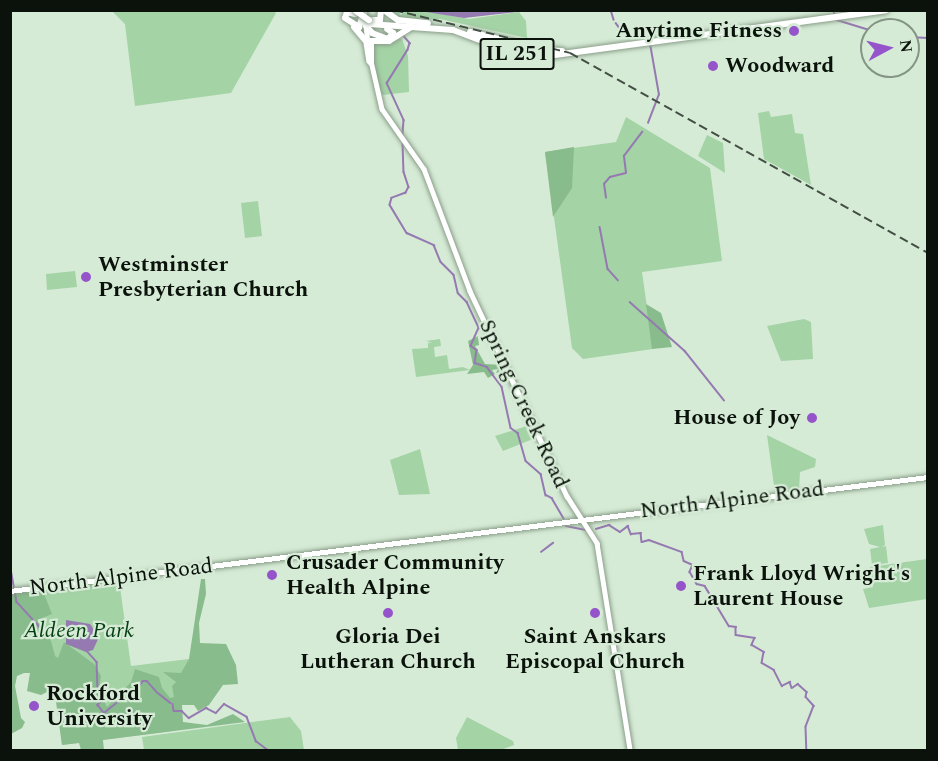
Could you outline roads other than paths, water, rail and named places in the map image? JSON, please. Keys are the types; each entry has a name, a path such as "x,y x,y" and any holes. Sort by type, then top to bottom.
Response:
{"main road":[{"path":"340,10 365,40"},
{"path":"362,16 380,20 382,10 398,20 432,23"},
{"name":"IL 251","path":"362,16 441,28 540,57 866,10"},
{"name":"IL 251","path":"362,16 388,25 432,23 557,52 886,10"},
{"name":"Spring Creek Road","path":"362,16 365,40 382,109 424,169 470,291 567,496 584,522 602,559 630,750"},
{"name":"Spring Creek Road","path":"362,16 372,72"},
{"path":"371,63 370,44 374,39 389,41 410,28 441,28"},
{"name":"North Alpine Road","path":"13,591 584,522 927,476"},
{"path":"348,550 358,555"}],"waterway":[{"path":"611,10 614,20"},
{"path":"834,10 835,16"},
{"path":"837,20 860,27"},
{"path":"616,23 621,30"},
{"path":"403,35 410,43 408,50 387,83 404,120 403,136"},
{"path":"920,38 928,38"},
{"path":"648,123 659,95 650,44"},
{"path":"606,198 604,184 610,177 626,173 624,156 642,132"},
{"path":"403,144 404,172 409,187 406,193 392,198 390,205 407,233 434,245 441,262 454,275 458,293 467,302 479,328 471,346 477,350 475,363 487,367 502,387 511,428 518,433 526,461 541,474 546,495 552,498 564,519"},
{"path":"600,227 608,269 618,280"},
{"path":"630,302 685,351 724,400"},
{"path":"596,529 609,525 620,532 628,526 631,534 641,533 642,542 649,540 682,552 684,561 693,565 690,572 697,584 705,586 729,626 736,627 736,635 755,638 752,645 764,652 762,663 774,670 782,686 790,682 792,688 798,684 807,692 806,697 814,706 806,727 807,750"},
{"path":"566,526 586,530"},
{"path":"541,552 553,543"},
{"path":"10,563 17,602 49,637"},
{"path":"87,651 97,662 98,692 102,701 98,705 104,713 120,700 128,700 143,681 147,681 157,692"},
{"path":"158,693 171,703"},
{"path":"173,704 174,711 182,711 189,718 206,708 216,713 224,704 247,717 256,741 268,750"}],"railway":[{"path":"394,10 570,53 928,253"}],"place":[{"name":"Anytime Fitness","path":"794,31"},
{"name":"Woodward","path":"713,66"},
{"name":"Westminster Presbyterian Church","path":"86,277"},
{"name":"House of Joy","path":"812,418"},
{"name":"Crusader Community Health Alpine","path":"272,575"},
{"name":"Frank Lloyd Wright's Laurent House","path":"681,586"},
{"name":"Gloria Dei Lutheran Church","path":"388,613"},
{"name":"Saint Anskars Episcopal Church","path":"595,613"},
{"name":"Rockford University","path":"34,706"}],"park label":[{"name":"Aldeen Park","path":"79,631"}]}
